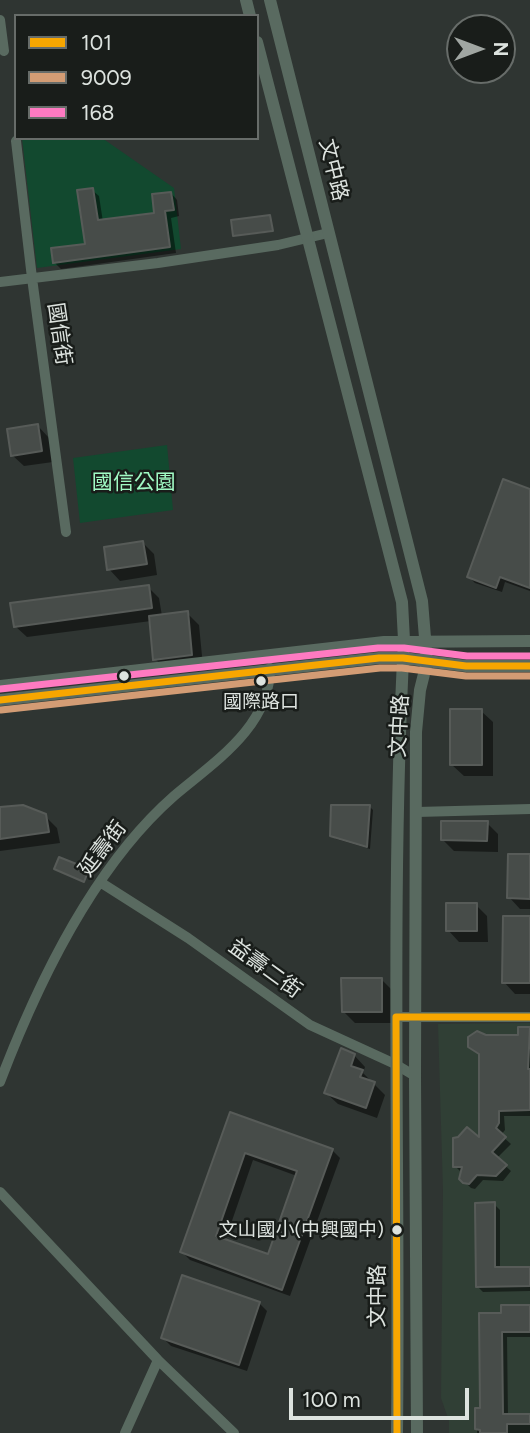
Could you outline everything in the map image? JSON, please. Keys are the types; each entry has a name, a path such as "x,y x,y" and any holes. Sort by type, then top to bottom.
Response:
{"street":[{"name":"文中路","path":"270,0 422,601 427,662 420,690 416,732 417,1433"},
{"path":"0,20 4,51"},
{"name":"文中路","path":"259,51 402,602 404,640 395,1064 397,1433"},
{"name":"國信街","path":"16,141 66,531"},
{"path":"0,282 158,263 307,239 328,233"},
{"path":"0,686 404,640 530,641"},
{"path":"0,699 372,658 403,658 467,666 530,666"},
{"name":"延壽街","path":"0,1082 40,987 108,869 160,809 236,745 258,712 270,686 270,668"},
{"path":"417,812 530,809"},
{"name":"益壽二街","path":"100,882 188,938 310,1025 415,1076"},
{"path":"396,1017 530,1017"},
{"path":"0,1192 158,1360 233,1433"},
{"path":"125,1433 158,1360"}],"shaded area":[{"path":"530,1023 530,1433 449,1433 449,1421 441,1398 443,1191 438,1024"}],"green space":[{"path":"22,140 105,140 174,188 181,249 37,268"},
{"name":"國信公園","path":"167,445 173,510 80,523 73,458"}],"building":[{"path":"93,188 98,220 154,213 152,194 171,192 174,210 165,211 170,247 53,263 51,248 85,244 77,190"},
{"path":"270,215 273,231 233,236 231,220"},
{"path":"38,424 42,451 11,456 7,429"},
{"path":"503,479 530,489 530,588 500,577 496,588 467,577"},
{"path":"143,541 147,564 107,570 104,547"},
{"path":"149,585 152,608 14,627 10,603"},
{"path":"188,611 192,655 153,660 149,616"},
{"path":"450,709 482,709 482,765 450,765"},
{"path":"23,805 46,814 49,832 0,839 0,807"},
{"path":"331,805 370,805 367,847 330,836"},
{"path":"441,821 488,821 487,841 441,840"},
{"path":"508,854 530,854 530,899 507,898"},
{"path":"59,857 89,869 84,882 54,869"},
{"path":"446,903 477,903 477,931 446,931"},
{"path":"503,916 530,916 530,983 502,983"},
{"path":"341,978 382,978 382,1012 342,1012"},
{"path":"518,1027 530,1027 530,1110 499,1111 496,1128 506,1137 492,1152 507,1165 496,1176 477,1175 469,1184 463,1183 459,1179 462,1167 453,1167 453,1138 458,1137 467,1127 479,1137 479,1054 468,1047 468,1037 477,1031 486,1035 518,1035"},
{"path":"341,1048 355,1054 351,1066 363,1070 360,1077 375,1082 366,1108 324,1093"},
{"path":"230,1112 333,1149 282,1290 180,1252","holes":["245,1153 297,1171 268,1254 216,1236"]},
{"path":"495,1202 495,1267 530,1267 530,1286 476,1287 475,1203"},
{"path":"182,1275 260,1302 239,1365 161,1338"},
{"path":"501,1305 530,1305 530,1332 502,1332 503,1414 530,1414 530,1424 507,1424 507,1433 480,1433 480,1430 475,1429 475,1408 480,1408 479,1313 501,1313"}],"transit line":[{"name":"168","path":"0,689 378,648 404,648 467,656 530,656"},
{"name":"101","path":"0,700 379,658 403,658 466,666 530,666"},
{"name":"9009","path":"1,710 380,668 466,676 530,676"},
{"name":"101","path":"397,1433 396,1017 530,1017"}],"place":[{"name":"國際路口","path":"261,681"},
{"name":"文山國小(中興國中)","path":"397,1230"}]}
